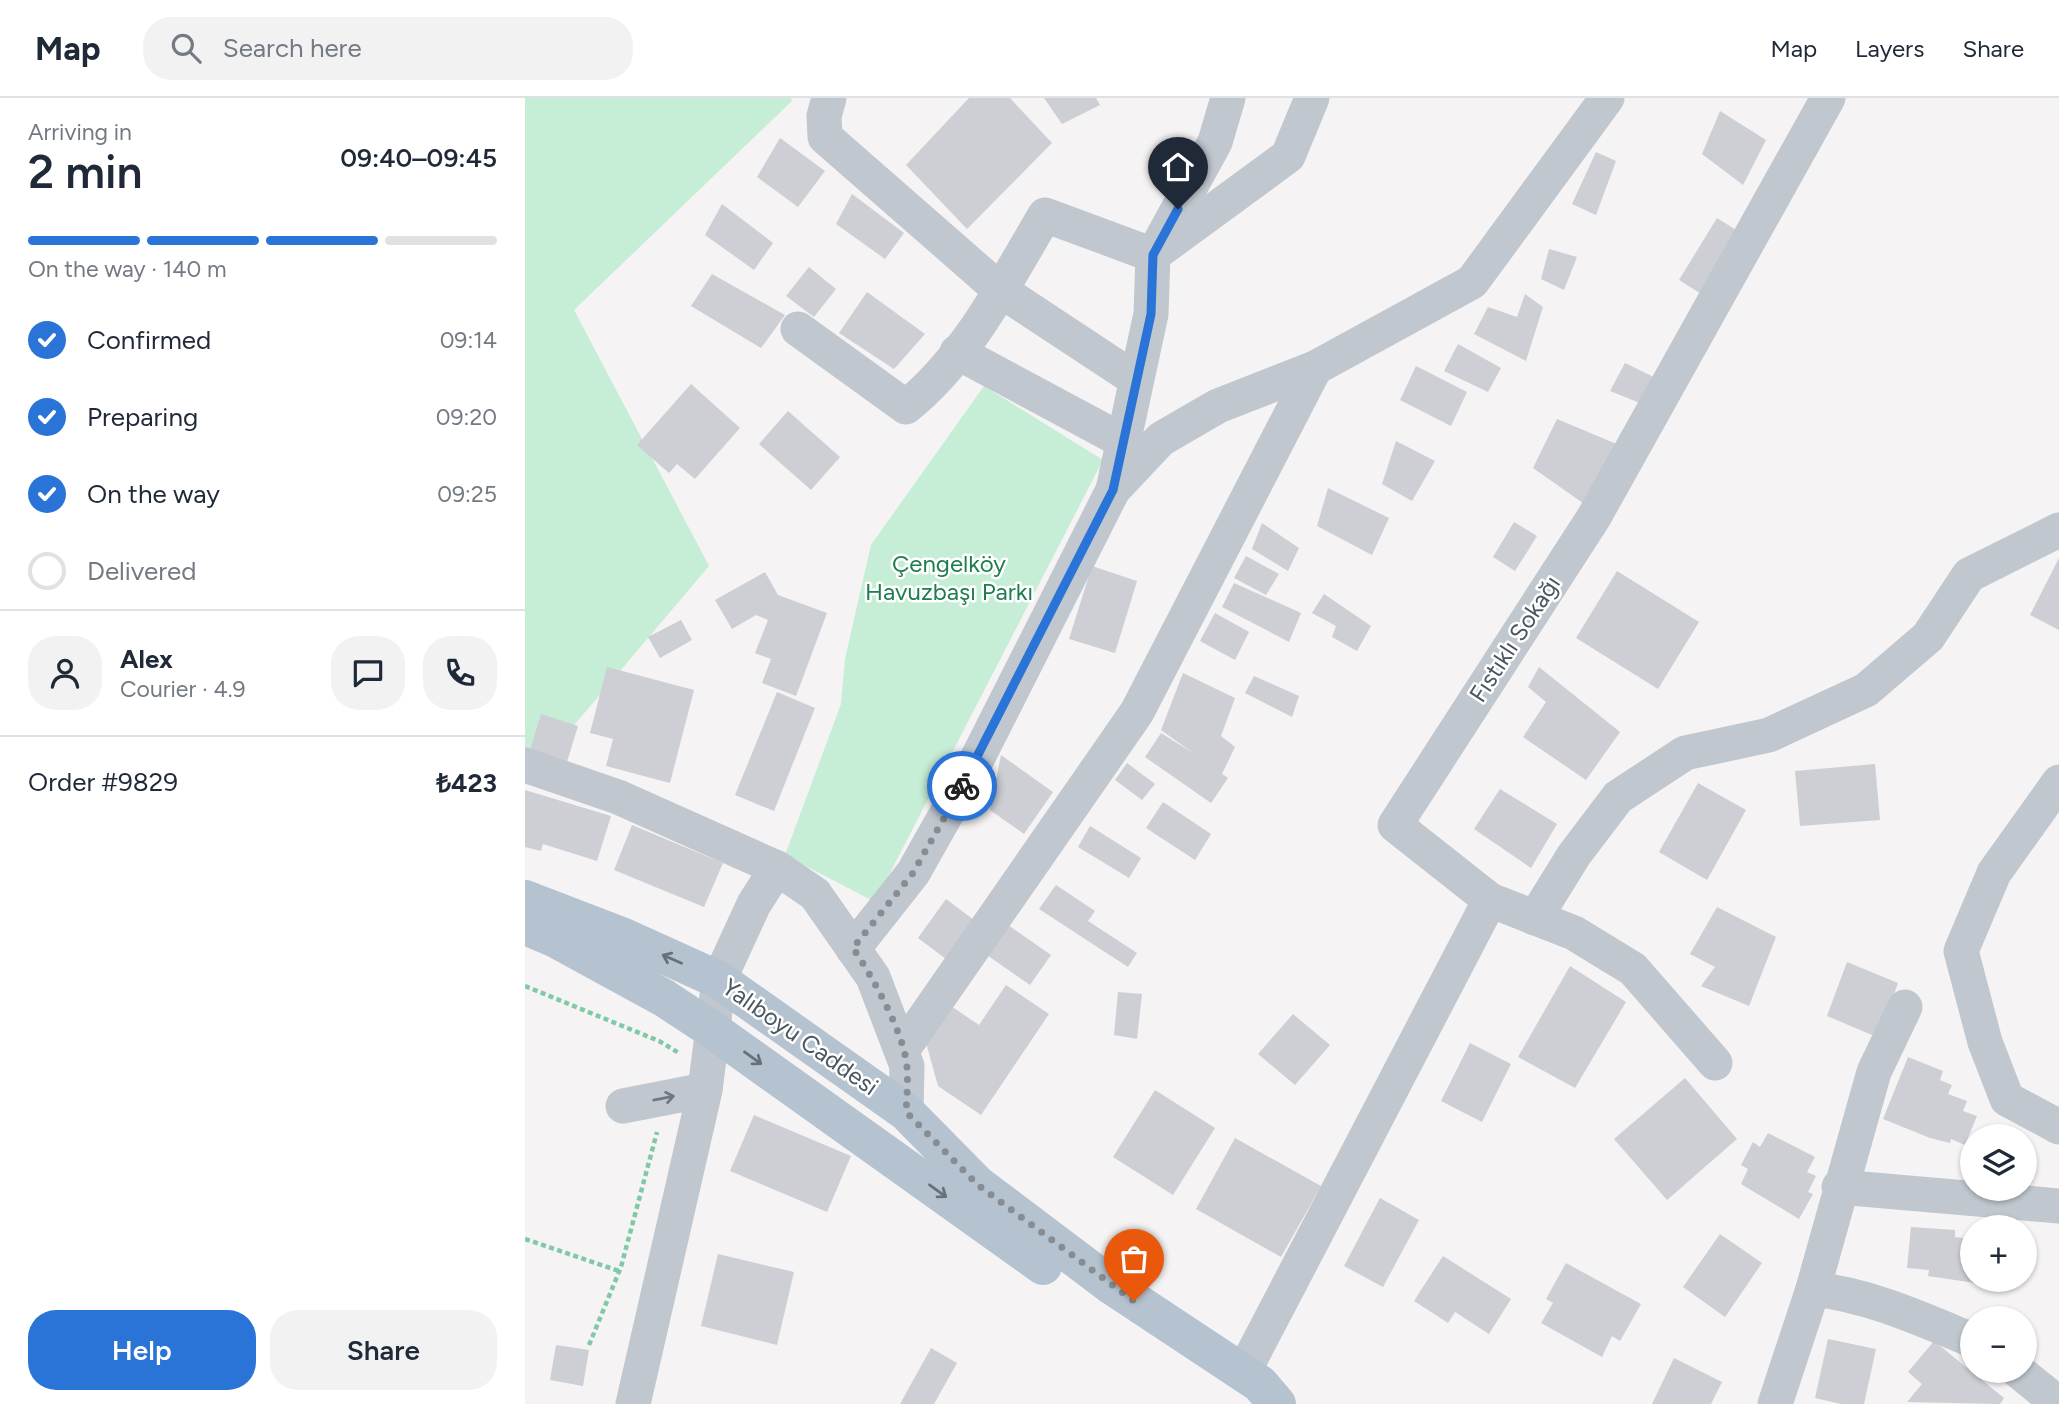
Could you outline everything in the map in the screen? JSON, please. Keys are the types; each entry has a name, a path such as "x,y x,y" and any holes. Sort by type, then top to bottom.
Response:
{"main road":[{"name":"Yalıboyu Caddesi","path":"525,899 624,937 719,980 906,1112 978,1185 1247,1389"},
{"name":"Yalıboyu Caddesi","path":"535,933 664,998 712,1029 1063,1280 1243,1401 1247,1389"},
{"name":"Yalıboyu Caddesi","path":"1247,1389 1260,1384 1277,1404"}],"street":[{"path":"829,98 824,116 825,136 1000,290 1135,379"},
{"path":"1113,490 1121,440 1151,314 1153,255 1215,142 1227,98"},
{"path":"1153,255 1287,156 1312,98"},
{"path":"853,948 920,861 973,767 1113,490 1161,439 1219,407 1315,368 1472,282 1607,98"},
{"name":"Fıstıklı Sokağı","path":"1715,1063 1633,969 1574,933 1490,900 1395,825 1594,517 1828,98"},
{"path":"799,329 906,407 925,391 981,324 1045,215 1153,255"},
{"path":"957,352 1121,440"},
{"path":"903,1049 1137,712 1315,368"},
{"path":"1535,918 1574,855 1618,797 1685,753 1769,735 1866,690 1928,637 1969,575 2059,530"},
{"path":"525,765 618,797 777,868 815,894 873,977 903,1049 907,1066 906,1112"},
{"path":"2059,782 1994,873 1961,951 1985,1042 2007,1099 2059,1127"},
{"path":"633,1404 705,1090 719,980 754,904 777,868"},
{"path":"1247,1389 1490,900"},
{"path":"1775,1404 1813,1289 1839,1187 1874,1072 1905,1007"},
{"path":"623,1106 705,1090"},
{"path":"1839,1187 2059,1206"},
{"path":"1813,1289 1838,1292 1912,1315 1960,1335"},
{"path":"2033,1383 2059,1404"}],"path":[{"path":"525,1239 619,1271"}],"green space":[{"path":"525,98 791,98 792,101 574,310 709,566 531,776 525,774"},
{"name":"Çengelköy Havuzbaşı Parkı","path":"984,386 1103,460 875,902 785,855 841,704 845,659 871,545"}],"building":[{"path":"969,98 1010,98 1052,143 967,229 906,165"},
{"path":"1044,98 1096,98 1100,105 1062,124"},
{"path":"1720,111 1766,140 1743,185 1702,154"},
{"path":"780,138 825,171 798,207 757,177"},
{"path":"1596,152 1616,161 1596,215 1572,204"},
{"path":"852,194 904,233 885,259 836,224"},
{"path":"722,204 773,243 754,270 705,235"},
{"path":"1717,218 1744,235 1706,297 1679,280"},
{"path":"1549,249 1577,257 1564,290 1541,279"},
{"path":"809,267 836,289 814,317 786,296"},
{"path":"712,274 785,315 761,348 691,306"},
{"path":"867,292 925,334 894,369 839,333"},
{"path":"1525,294 1543,307 1526,361 1474,334 1488,307 1517,317"},
{"path":"1458,344 1501,368 1488,392 1444,371"},
{"path":"1625,363 1662,381 1647,406 1610,391"},
{"path":"1416,366 1467,392 1451,426 1400,400"},
{"path":"691,384 740,428 695,479 677,464 669,473 637,445"},
{"path":"788,411 840,457 811,490 759,444"},
{"path":"1557,419 1619,445 1590,508 1533,468"},
{"path":"1396,441 1435,461 1412,501 1382,484"},
{"path":"1328,488 1389,518 1372,555 1317,526"},
{"path":"1514,522 1537,536 1515,571 1493,557"},
{"path":"1262,523 1299,548 1288,571 1252,549"},
{"path":"1246,556 1279,574 1266,595 1234,578"},
{"path":"2059,558 2059,630 2030,615"},
{"path":"1092,566 1137,581 1115,653 1069,639"},
{"path":"1617,571 1699,622 1658,689 1576,638"},
{"path":"765,572 778,595 827,613 796,696 762,683 771,659 755,653 768,620 756,615 732,629 715,600"},
{"path":"1234,583 1301,613 1289,642 1222,607"},
{"path":"1324,594 1371,626 1357,651 1332,637 1336,626 1312,613"},
{"path":"1215,613 1249,632 1235,660 1200,641"},
{"path":"681,620 692,640 660,658 648,637"},
{"path":"607,667 694,690 670,783 606,766 613,739 590,733"},
{"path":"1539,667 1620,732 1586,780 1523,737 1546,702 1528,687"},
{"path":"1183,673 1235,698 1221,736 1235,747 1222,774 1228,778 1211,803 1145,757 1161,733 1193,753 1161,730"},
{"path":"1254,676 1299,696 1292,717 1245,693"},
{"path":"777,692 815,708 774,811 735,795"},
{"path":"541,714 578,726 567,762 530,750"},
{"path":"1001,755 1053,792 1024,834 990,810"},
{"path":"1127,763 1155,784 1142,800 1115,780"},
{"path":"1875,764 1880,820 1800,826 1795,771"},
{"path":"1698,783 1746,810 1707,880 1659,852"},
{"path":"1500,789 1557,824 1531,868 1474,829"},
{"path":"525,790 611,816 597,861 543,844 541,851 525,847"},
{"path":"1163,802 1211,834 1195,860 1146,828"},
{"path":"632,825 723,863 704,907 614,870"},
{"path":"1090,826 1141,858 1129,878 1078,847"},
{"path":"1056,885 1095,911 1088,921 1137,953 1128,967 1039,909"},
{"path":"946,899 974,920 946,959 918,938"},
{"path":"1717,907 1776,937 1749,1006 1701,986 1715,967 1690,954"},
{"path":"1008,925 1051,955 1030,985 987,955"},
{"path":"1847,962 1898,983 1879,1038 1827,1016"},
{"path":"1570,966 1626,1002 1575,1088 1518,1057"},
{"path":"1006,985 1049,1014 981,1115 938,1086 925,1039 948,1004 979,1025"},
{"path":"1118,992 1142,994 1137,1039 1114,1035"},
{"path":"1293,1014 1330,1045 1295,1085 1258,1054"},
{"path":"1470,1043 1511,1064 1482,1122 1441,1101"},
{"path":"1908,1057 1943,1071 1940,1080 1952,1085 1948,1094 1967,1101 1963,1111 1977,1116 1974,1124 1960,1124 1960,1143 1951,1139 1950,1143 1930,1138 1883,1119"},
{"path":"1685,1078 1737,1139 1667,1200 1614,1139"},
{"path":"1155,1090 1215,1128 1173,1195 1113,1157"},
{"path":"754,1115 851,1156 827,1212 730,1171"},
{"path":"1768,1133 1815,1157 1807,1172 1816,1176 1808,1192 1813,1194 1799,1219 1741,1184 1748,1169 1741,1165 1753,1142 1760,1147"},
{"path":"1235,1138 1321,1186 1281,1257 1196,1209"},
{"path":"1380,1198 1419,1220 1383,1287 1344,1266"},
{"path":"1911,1227 1955,1230 1955,1237 1960,1238 1960,1281 1928,1276 1929,1270 1907,1268"},
{"path":"1720,1234 1762,1263 1725,1317 1683,1287"},
{"path":"718,1254 794,1272 777,1345 701,1326"},
{"path":"1443,1256 1511,1299 1489,1334 1455,1312 1448,1323 1414,1301"},
{"path":"1566,1263 1641,1304 1620,1341 1612,1336 1602,1357 1541,1323 1553,1303 1546,1299"},
{"path":"1828,1339 1876,1349 1864,1404 1841,1404 1815,1398"},
{"path":"1934,1341 1960,1362 1960,1383 1986,1383 2004,1398 2000,1404 1907,1402 1922,1384 1908,1372"},
{"path":"556,1345 589,1350 583,1386 550,1380"},
{"path":"931,1348 957,1363 934,1404 900,1404"},
{"path":"1674,1358 1722,1382 1711,1404 1652,1404"}],"way so far":[{"path":"962,786 913,873 853,948 873,977 903,1049 907,1066 906,1112 978,1185 1134,1301"}],"route":[{"path":"962,786 1113,490 1121,440 1151,314 1153,255 1178,209"}]}
